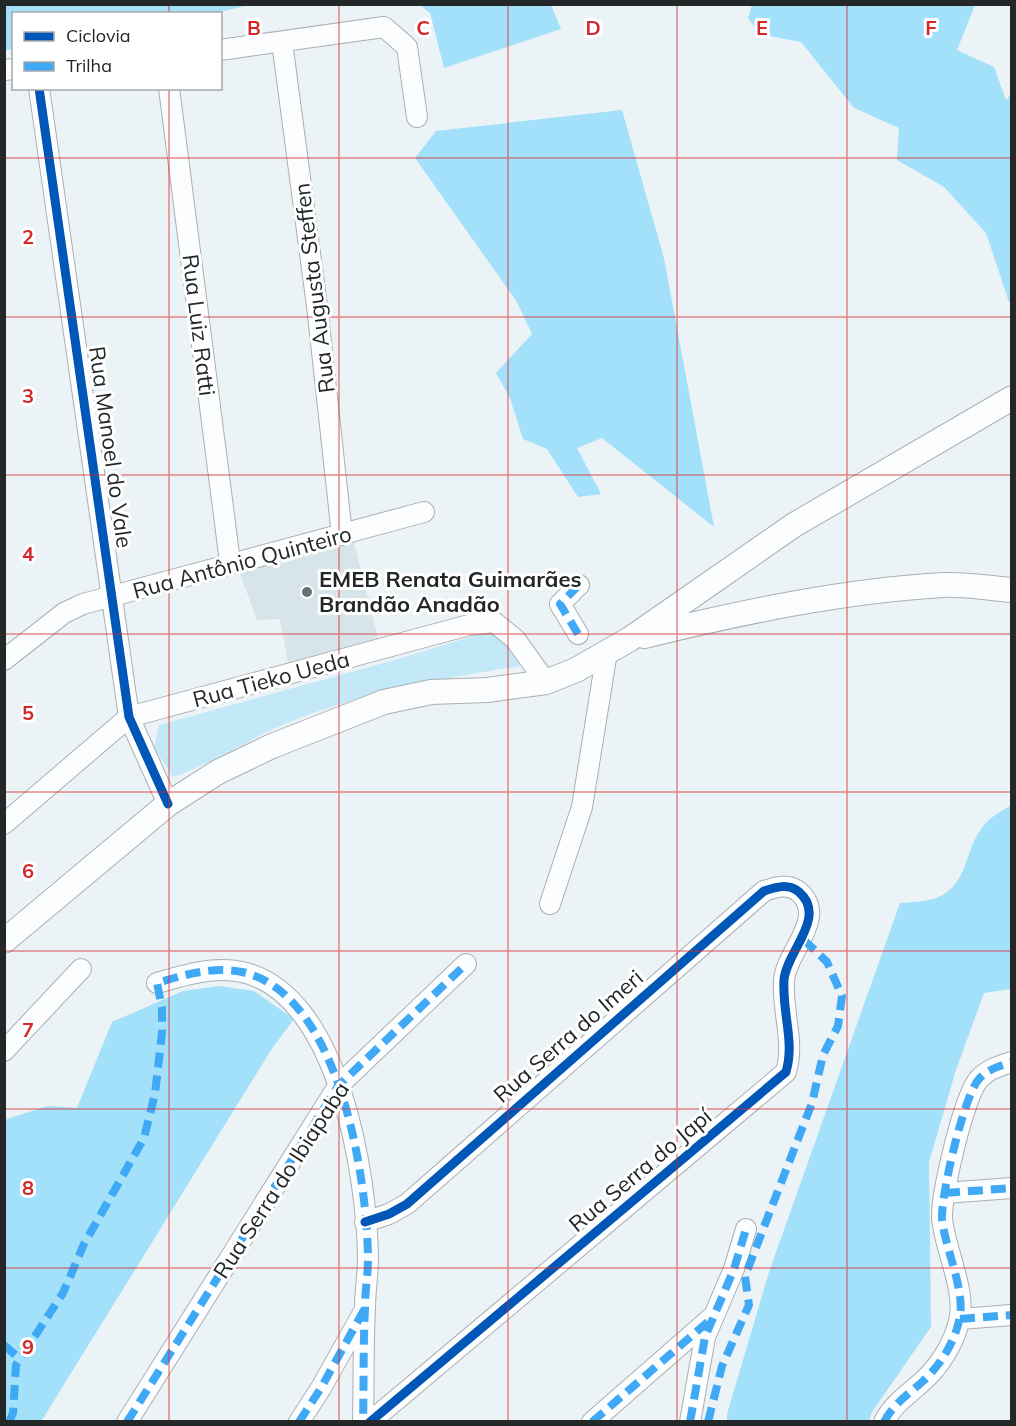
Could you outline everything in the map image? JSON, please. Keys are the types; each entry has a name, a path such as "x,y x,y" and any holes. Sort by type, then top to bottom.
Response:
{"main road":[{"path":"4,941 168,804 218,772 272,746 384,702 431,692 487,690 546,682 576,670 630,639 794,525 1011,398"},
{"path":"717,578 724,600 742,613"},
{"path":"630,639 742,613 802,602 944,585 1011,590"}],"street":[{"path":"222,50 384,27 406,47 417,117"},
{"name":"Rua Augusta Steffen","path":"282,42 317,306 342,535"},
{"name":"Rua Manoel do Vale","path":"39,90 129,717 168,804"},
{"name":"Rua Luiz Ratti","path":"169,90 230,562"},
{"name":"Rua Antônio Quinteiro","path":"4,660 64,613 83,604 230,562 342,535 424,512"},
{"path":"579,585 560,604 579,634"},
{"name":"Rua Tieko Ueda","path":"4,824 129,717 469,625 495,622 515,639 546,682"},
{"path":"550,904 582,807 607,652"},
{"name":"Rua Serra do Imeri","path":"365,1222 389,1214 407,1204 764,891 779,885 797,890"},
{"name":"Rua Serra do Japí","path":"370,1422 786,1072 790,1056 784,1015 785,967 802,938 810,913 807,901 797,890"},
{"name":"Rua Serra do Ibiapaba","path":"127,1422 338,1086 466,964"},
{"path":"4,1051 81,969"},
{"path":"157,983 214,970 242,972 271,983 297,1006 321,1044 338,1086 355,1146 365,1222 368,1258 363,1422"},
{"path":"884,1422 890,1410 931,1374 947,1352 960,1319 956,1276 942,1218 945,1193 968,1096 985,1074 1011,1062"},
{"path":"945,1193 1011,1188"},
{"path":"690,1422 705,1337 711,1318 734,1269 746,1229"},
{"path":"299,1422 365,1309"},
{"path":"960,1319 1011,1314"},
{"path":"592,1422 711,1318"}],"shaded area":[{"path":"5,4 250,5 218,12 12,12 12,49 5,50"},
{"path":"420,5 551,5 561,29 444,68 430,13"},
{"path":"752,5 975,5 957,50 994,67 1006,100 1011,94 1011,301 1009,302 986,233 944,187 897,160 899,128 854,108 801,42 759,34 748,18"},
{"path":"622,110 664,258 714,527 602,438 577,448 601,494 578,497 547,449 523,439 510,398 496,373 532,334 517,302 415,158 436,131"},
{"name":"EMEB Renata Guimarães Brandão Anadão","path":"353,539 380,646 290,673 280,619 257,620 237,566"},
{"path":"486,632 503,636 520,666 407,686 324,709 281,725 205,764 173,777 154,748 159,725 395,660"},
{"path":"1011,805 1011,989 984,993 956,1070 929,1162 931,1327 872,1412 869,1421 727,1421 727,1414 769,1272 900,903 933,899 945,894 960,877 973,844 985,824"},
{"path":"219,986 254,991 294,1019 271,1050 42,1420 5,1422 5,1122 7,1119 48,1106 77,1108 112,1022 183,991"}],"marked path":[{"path":"578,634 560,604 579,585"},
{"path":"708,1422 722,1366 749,1305 745,1276 812,1103 823,1055 838,1026 842,996 827,962 802,938"},
{"path":"127,1422 338,1086 466,964"},
{"path":"9,1422 13,1413 16,1365 63,1293 84,1244 144,1138 155,1094 162,1033 162,1008 157,983 188,974 220,970 242,972 275,987 302,1014 324,1050 341,1092 362,1182 366,1223 368,1258 364,1322 363,1422"},
{"path":"884,1422 894,1407 936,1367 955,1335 961,1309 960,1297 942,1218 949,1168 960,1124 973,1089 986,1073 1012,1062"},
{"path":"945,1193 1012,1188"},
{"path":"690,1422 705,1337 734,1269 746,1229"},
{"path":"299,1422 321,1388 364,1310"},
{"path":"960,1319 1012,1315"},
{"path":"592,1422 710,1320"},
{"path":"4,1345 20,1359"}],"cycle path":[{"path":"39,90 129,717 168,804"},
{"path":"365,1222 389,1214 407,1204 764,891 777,887 791,887 799,892 807,902 808,923 786,969 784,980 789,1038 786,1072 370,1422"}],"place":[{"name":"EMEB Renata Guimarães Brandão Anadão","path":"307,592"}]}
